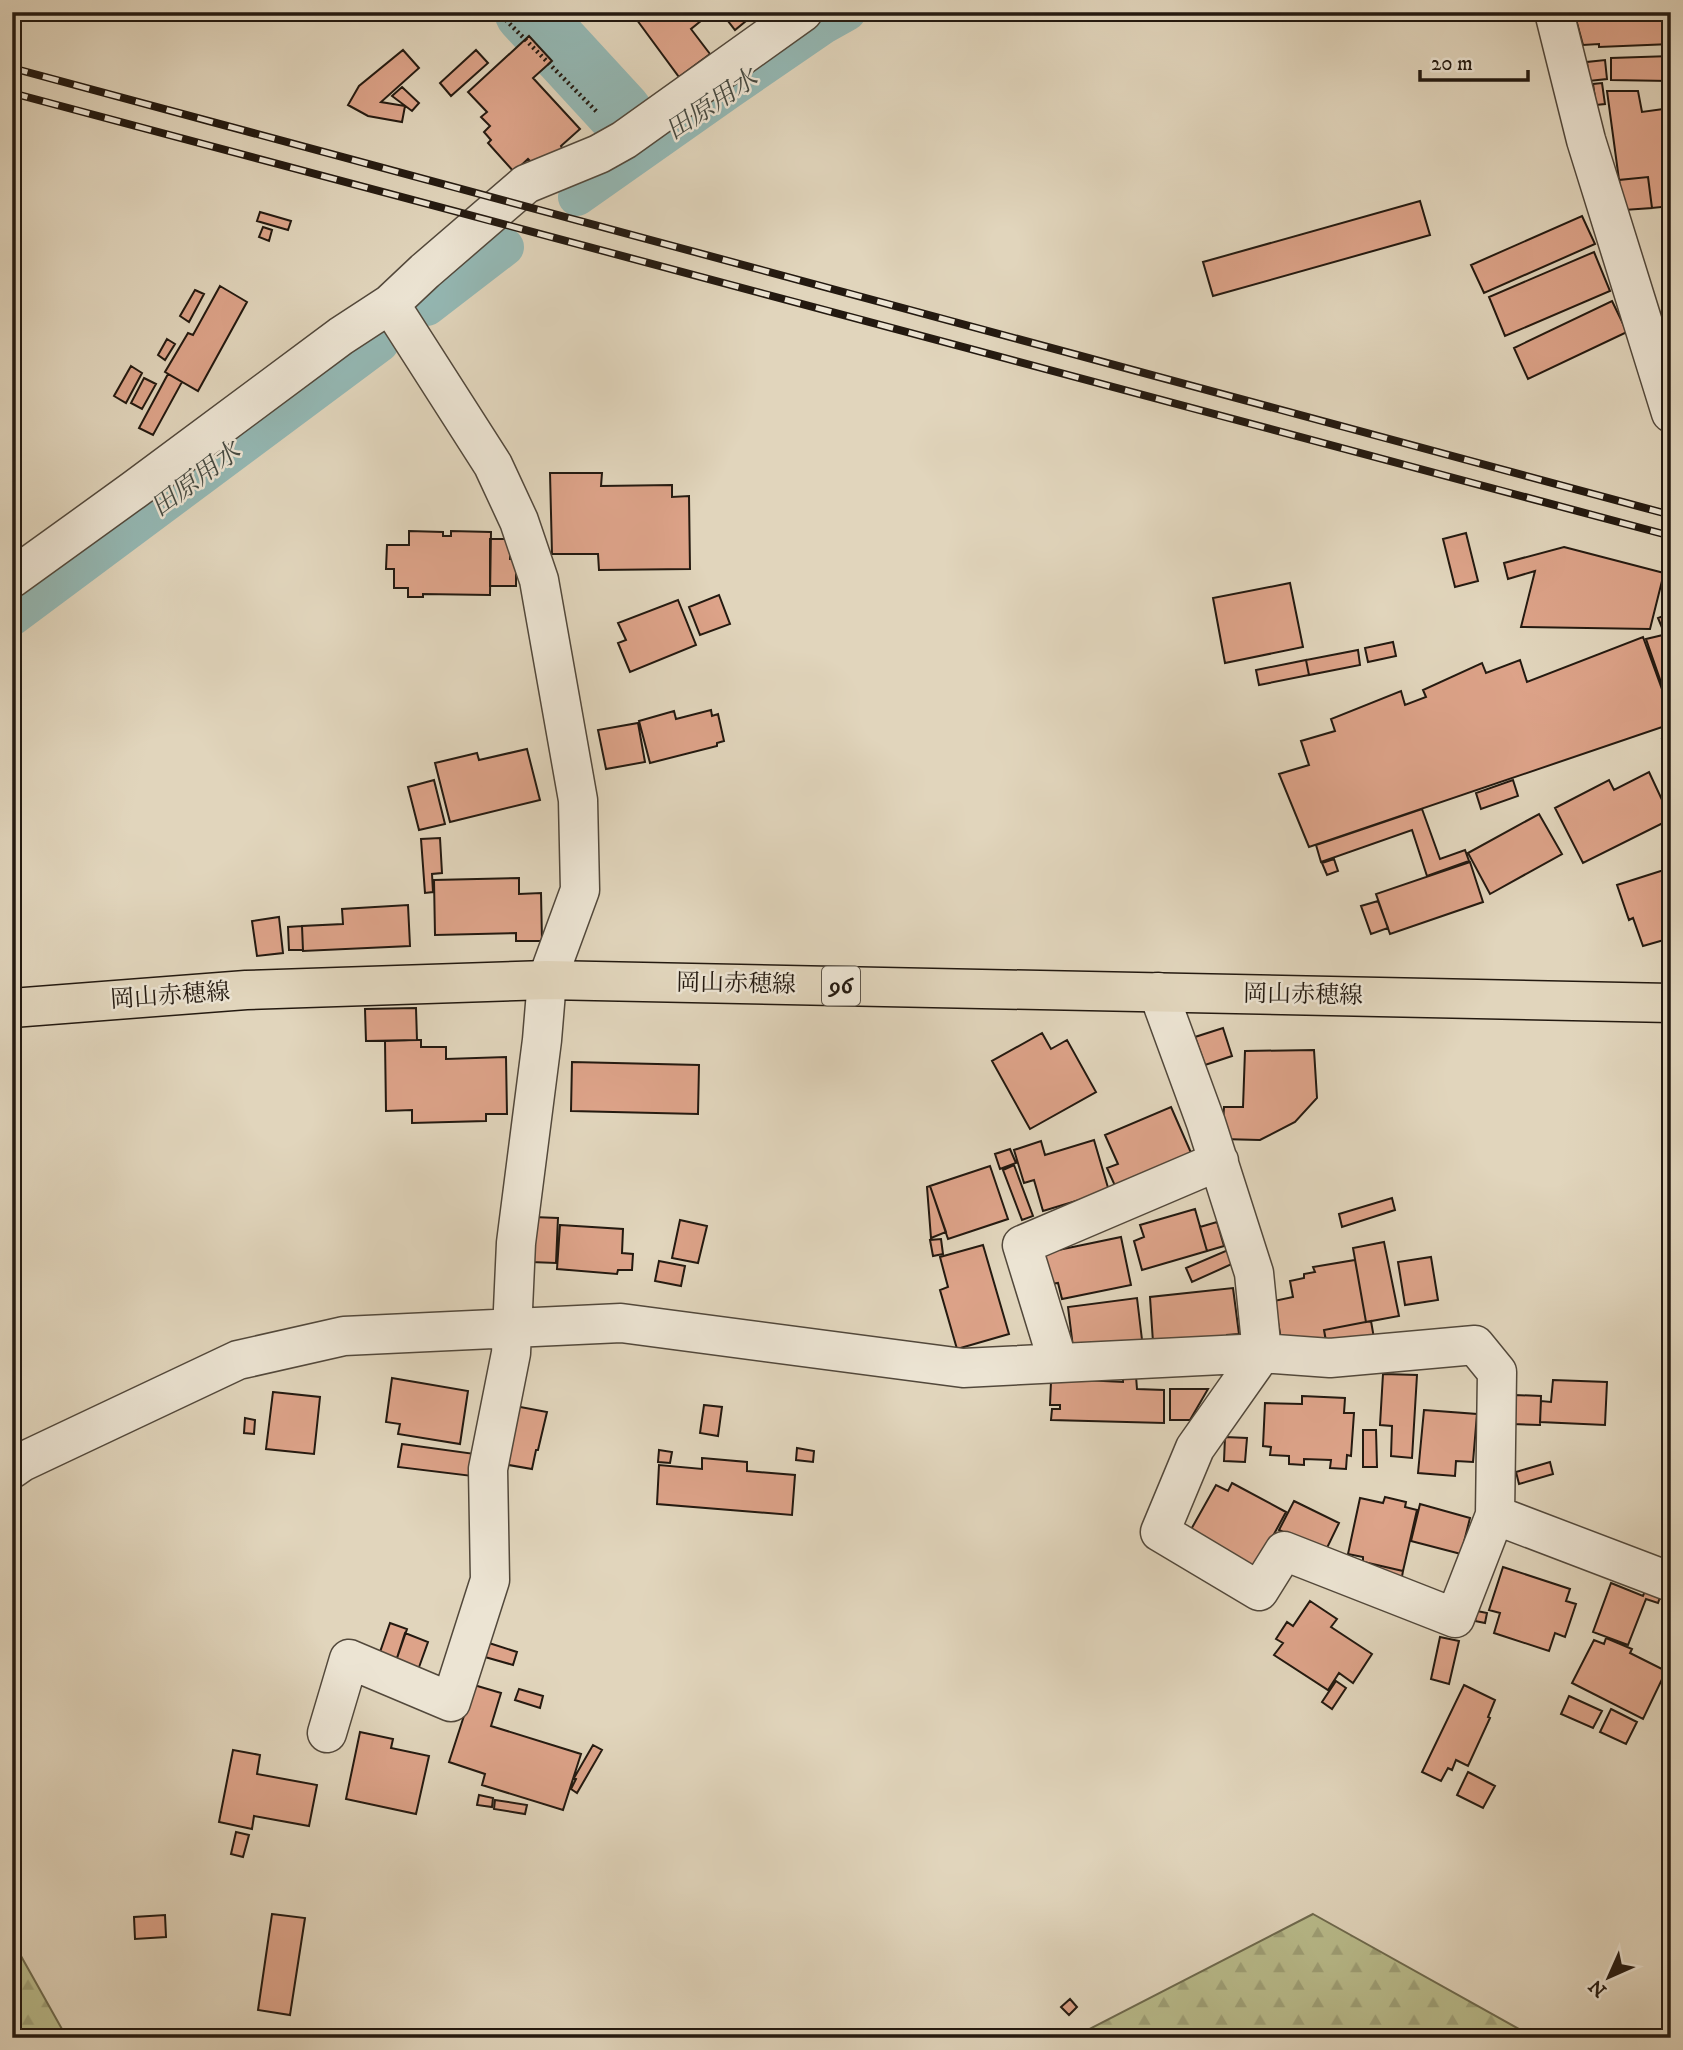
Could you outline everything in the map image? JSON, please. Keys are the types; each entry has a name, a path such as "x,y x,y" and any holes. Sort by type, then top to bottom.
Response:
{"main road":[{"name":"岡山赤穂線","path":"12,1008 246,990 547,980 1671,1003"}],"street":[{"path":"12,578 134,491 341,335 390,304 526,184 599,154 624,140 803,12"},
{"path":"1554,12 1586,140 1671,413"},
{"path":"327,1733 349,1659 451,1702 490,1580 488,1469 511,1353 516,1243 547,980 580,890 578,800 539,580 519,521 493,465 390,304"},
{"path":"12,1469 238,1360 344,1336 621,1323 963,1368 1262,1353 1330,1358 1475,1345 1497,1372 1494,1515 1455,1618 1284,1551 1259,1591 1160,1532 1195,1448 1262,1353 1254,1273 1219,1161 1158,992"},
{"path":"1058,1363 1022,1245 1219,1161"},
{"path":"1494,1515 1671,1582"}],"path":[{"path":"498,12 624,140"}],"green space":[{"path":"1313,1914 1535,2038 1072,2038"},
{"path":"12,1940 67,2038 12,2038"}],"building":[{"path":"639,12 712,12 691,29 710,54 679,77 634,16"},
{"path":"721,12 757,12 735,30"},
{"path":"1574,12 1671,12 1671,44 1599,47 1599,44 1583,45"},
{"path":"529,36 552,61 533,78 580,129 561,146 567,158 537,168 528,159 514,172 488,143 491,140 484,132 490,126 481,117 487,112 468,92"},
{"path":"403,50 419,68 381,102 405,106 402,122 368,116 348,105 359,86"},
{"path":"476,50 488,63 451,96 440,83"},
{"path":"1671,56 1669,81 1611,80 1611,58"},
{"path":"1605,60 1607,79 1589,81 1587,62"},
{"path":"1602,83 1605,104 1596,105 1593,84"},
{"path":"402,87 419,103 412,111 392,96"},
{"path":"1607,91 1638,91 1642,112 1671,108 1671,206 1652,208 1648,177 1619,180"},
{"path":"1648,177 1652,208 1624,210 1619,180"},
{"path":"1420,201 1430,235 1213,296 1203,262"},
{"path":"260,212 291,221 288,230 257,221"},
{"path":"1582,216 1595,244 1484,293 1471,265"},
{"path":"263,227 272,230 269,241 259,237"},
{"path":"1594,252 1610,291 1505,336 1489,297"},
{"path":"220,286 247,302 198,391 165,372 188,333 193,335"},
{"path":"195,290 204,294 189,322 180,316"},
{"path":"1612,301 1627,332 1528,379 1514,348"},
{"path":"167,339 175,344 165,360 158,355"},
{"path":"131,366 142,373 126,403 114,396"},
{"path":"168,374 182,382 153,435 139,428"},
{"path":"144,378 156,384 142,409 131,403"},
{"path":"550,473 602,473 601,486 672,485 672,497 689,496 690,569 599,570 598,554 552,554"},
{"path":"409,531 443,532 443,536 451,536 451,531 491,532 490,595 423,594 423,597 408,597 408,588 394,588 394,569 386,569 387,545 409,545"},
{"path":"1466,533 1478,581 1455,587 1443,539"},
{"path":"490,539 510,539 510,559 516,559 516,586 490,586"},
{"path":"1564,547 1664,573 1650,629 1521,627 1535,571 1508,579 1504,563"},
{"path":"1290,583 1303,647 1225,663 1213,598"},
{"path":"719,595 730,624 700,635 689,607"},
{"path":"678,600 696,645 630,672 618,643 626,640 618,623"},
{"path":"1671,613 1671,649 1658,618"},
{"path":"1663,635 1671,654 1671,711 1646,639"},
{"path":"1643,637 1671,714 1671,724 1309,847 1279,774 1309,765 1301,741 1335,731 1331,719 1401,691 1405,705 1426,697 1423,690 1482,663 1486,673 1520,660 1527,682"},
{"path":"1393,642 1396,656 1368,662 1365,648"},
{"path":"1358,650 1360,665 1309,675 1306,660"},
{"path":"1306,660 1309,675 1259,685 1256,670"},
{"path":"711,710 712,716 718,714 724,741 717,743 717,746 650,763 639,721 674,711 676,719"},
{"path":"638,723 645,762 606,769 598,730"},
{"path":"1671,736 1671,759 1670,759 1662,739"},
{"path":"527,749 540,800 450,822 435,763 477,753 479,760"},
{"path":"1649,772 1671,819 1583,863 1555,808 1609,780 1614,790"},
{"path":"434,780 445,824 419,830 408,787"},
{"path":"1513,780 1518,796 1481,809 1476,793"},
{"path":"1422,809 1440,859 1465,850 1469,861 1427,876 1412,830 1321,862 1316,845"},
{"path":"1539,814 1562,854 1490,894 1468,853"},
{"path":"440,838 442,873 432,874 433,892 425,893 421,839"},
{"path":"1334,859 1338,871 1327,875 1322,863"},
{"path":"1470,862 1483,902 1390,934 1376,894"},
{"path":"1667,869 1671,880 1671,938 1643,946 1633,918 1629,920 1617,885"},
{"path":"519,878 519,894 541,893 542,941 516,941 516,933 435,935 434,880"},
{"path":"1378,901 1388,928 1371,934 1361,906"},
{"path":"408,905 410,946 303,951 302,926 343,924 342,909"},
{"path":"279,917 283,953 257,956 252,921"},
{"path":"302,926 303,950 289,950 288,927"},
{"path":"416,1008 417,1040 366,1041 365,1009"},
{"path":"1223,1028 1232,1056 1205,1065 1195,1037"},
{"path":"1042,1033 1051,1049 1067,1040 1096,1092 1030,1129 992,1061"},
{"path":"421,1040 421,1047 446,1047 446,1059 506,1057 507,1114 486,1114 486,1121 412,1123 412,1110 386,1111 385,1041"},
{"path":"1314,1050 1317,1098 1295,1122 1260,1140 1222,1139 1224,1107 1243,1107 1245,1051"},
{"path":"572,1062 699,1065 698,1114 571,1111"},
{"path":"1171,1107 1192,1155 1116,1188 1107,1168 1118,1164 1105,1135"},
{"path":"1094,1140 1109,1191 1043,1211 1034,1180 1024,1183 1014,1150 1041,1141 1045,1155"},
{"path":"1010,1149 1016,1163 1000,1169 995,1154"},
{"path":"1014,1165 1033,1216 1022,1220 1003,1170"},
{"path":"990,1166 1008,1219 948,1239 930,1186"},
{"path":"930,1186 946,1232 931,1238 927,1187"},
{"path":"1392,1198 1395,1210 1342,1227 1339,1214"},
{"path":"1195,1209 1207,1251 1142,1270 1134,1241 1144,1237 1140,1225"},
{"path":"533,1217 558,1218 556,1263 531,1262"},
{"path":"680,1220 707,1226 698,1263 672,1258"},
{"path":"1217,1222 1224,1246 1207,1251 1200,1227"},
{"path":"560,1225 623,1229 622,1253 633,1254 632,1270 618,1270 617,1274 557,1269"},
{"path":"1121,1237 1131,1285 1062,1299 1058,1283 1045,1285 1039,1254"},
{"path":"941,1239 943,1254 933,1256 930,1240"},
{"path":"1384,1242 1399,1316 1366,1322 1353,1248"},
{"path":"983,1245 1009,1334 957,1349 940,1290 948,1287 940,1257"},
{"path":"1228,1250 1234,1263 1192,1282 1186,1268"},
{"path":"1431,1257 1438,1300 1405,1305 1398,1262"},
{"path":"1355,1260 1366,1322 1324,1330 1327,1346 1282,1344 1274,1301 1293,1297 1290,1281 1315,1272 1313,1267"},
{"path":"659,1261 685,1266 681,1286 655,1281"},
{"path":"1233,1288 1239,1334 1227,1335 1228,1345 1153,1342 1150,1297"},
{"path":"1137,1298 1143,1348 1074,1355 1068,1307"},
{"path":"1371,1321 1375,1344 1327,1348 1324,1330"},
{"path":"1383,1374 1417,1375 1412,1458 1391,1456 1392,1426 1380,1425"},
{"path":"1123,1376 1136,1376 1137,1389 1164,1390 1164,1423 1051,1420 1052,1409 1060,1409 1060,1405 1050,1405 1051,1382 1062,1379 1123,1382"},
{"path":"392,1378 468,1391 460,1444 398,1434 400,1424 386,1422"},
{"path":"1553,1380 1607,1382 1605,1425 1540,1422 1541,1401 1551,1402"},
{"path":"1170,1389 1208,1389 1190,1420 1170,1420"},
{"path":"273,1392 320,1397 314,1454 266,1449"},
{"path":"1514,1395 1541,1396 1540,1425 1512,1424"},
{"path":"1302,1396 1345,1398 1344,1413 1354,1413 1351,1456 1347,1455 1346,1469 1330,1468 1331,1460 1304,1459 1304,1465 1289,1464 1289,1456 1270,1455 1271,1447 1263,1446 1265,1403 1302,1404"},
{"path":"704,1405 722,1407 718,1436 700,1433"},
{"path":"515,1406 547,1412 532,1469 503,1464"},
{"path":"1424,1410 1477,1414 1473,1462 1456,1461 1455,1476 1418,1473"},
{"path":"245,1418 255,1420 254,1434 244,1433"},
{"path":"1363,1430 1376,1430 1377,1467 1363,1467"},
{"path":"1225,1437 1247,1438 1245,1462 1224,1461"},
{"path":"402,1444 475,1454 472,1476 398,1467"},
{"path":"797,1448 814,1451 813,1462 796,1460"},
{"path":"659,1450 672,1452 670,1463 658,1462"},
{"path":"702,1458 747,1462 747,1471 795,1475 792,1515 657,1504 659,1465 702,1469"},
{"path":"1550,1462 1553,1474 1519,1484 1516,1472"},
{"path":"1232,1483 1286,1512 1255,1569 1189,1533 1216,1485 1228,1491"},
{"path":"1385,1497 1406,1502 1405,1507 1417,1510 1403,1571 1364,1562 1363,1557 1348,1554 1360,1498 1383,1503"},
{"path":"1294,1501 1339,1523 1325,1552 1279,1530"},
{"path":"1420,1504 1470,1518 1461,1554 1411,1541"},
{"path":"1364,1562 1403,1571 1401,1582"},
{"path":"1503,1567 1570,1589 1566,1601 1576,1604 1565,1637 1555,1633 1549,1651 1494,1633 1500,1613 1489,1610"},
{"path":"1611,1583 1643,1596 1645,1591 1660,1597 1658,1603 1646,1599 1628,1645 1593,1632"},
{"path":"1310,1601 1337,1619 1331,1627 1372,1654 1353,1683 1339,1673 1328,1690 1274,1655 1283,1643 1276,1639 1287,1622 1293,1626"},
{"path":"1477,1611 1487,1613 1485,1623 1475,1621"},
{"path":"390,1623 407,1629 396,1661 379,1655"},
{"path":"405,1633 428,1642 418,1670 396,1661"},
{"path":"1440,1637 1459,1641 1449,1684 1431,1679"},
{"path":"1606,1638 1632,1649 1630,1653 1666,1671 1643,1719 1572,1683 1594,1640 1604,1644"},
{"path":"489,1643 517,1652 513,1665 485,1657"},
{"path":"1336,1681 1346,1688 1332,1709 1322,1702"},
{"path":"474,1685 501,1693 491,1726 581,1754 563,1810 482,1785 485,1774 449,1762"},
{"path":"1464,1685 1495,1700 1488,1717 1490,1718 1468,1766 1456,1760 1452,1770 1448,1768 1441,1781 1422,1772"},
{"path":"519,1689 543,1696 540,1708 515,1700"},
{"path":"1569,1696 1602,1711 1593,1728 1561,1714"},
{"path":"1611,1709 1637,1722 1626,1744 1600,1732"},
{"path":"360,1732 393,1739 391,1748 429,1756 416,1814 346,1799"},
{"path":"593,1745 602,1750 577,1793 571,1789 576,1779 574,1778"},
{"path":"233,1750 260,1755 257,1774 317,1785 309,1826 254,1816 252,1829 219,1822"},
{"path":"1468,1772 1495,1786 1483,1808 1457,1795"},
{"path":"479,1795 493,1798 492,1807 477,1805"},
{"path":"495,1800 527,1805 525,1814 494,1809"},
{"path":"236,1832 249,1835 243,1857 231,1854"},
{"path":"272,1914 305,1918 290,2015 258,2010"},
{"path":"165,1915 166,1937 135,1939 134,1917"},
{"path":"1070,1999 1077,2007 1069,2015 1061,2007"}],"waterway":[{"path":"527,12 620,113"},
{"name":"田原用水","path":"577,197 822,26 847,12"},
{"name":"田原用水","path":"427,307 505,247"},
{"name":"田原用水","path":"12,617 380,343"}],"railway":[{"path":"12,68 1671,515"},
{"path":"12,93 1671,536"}]}
